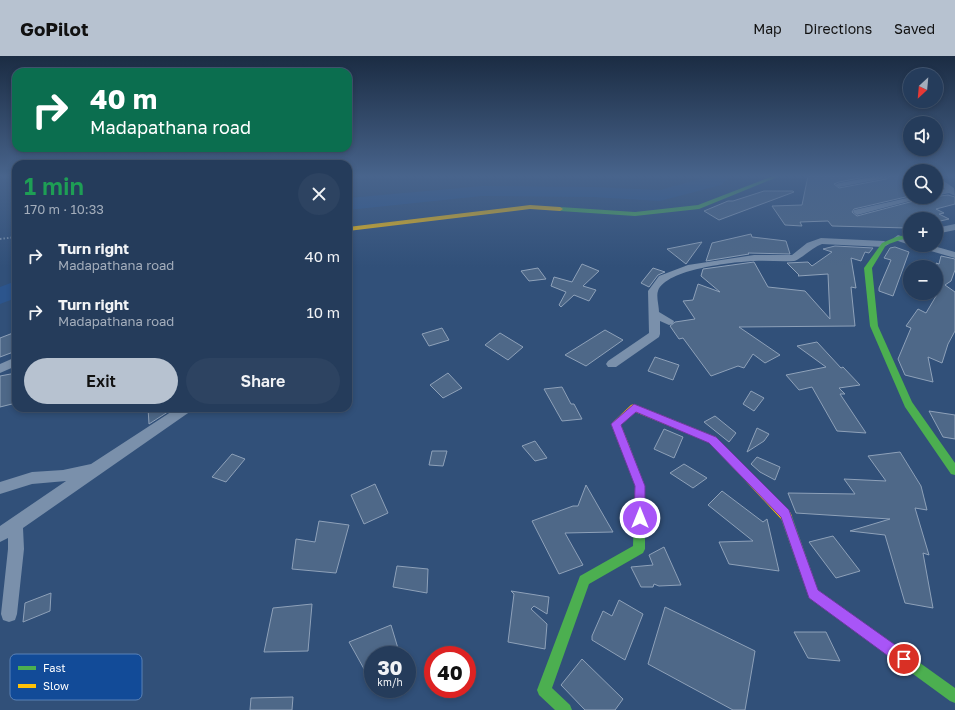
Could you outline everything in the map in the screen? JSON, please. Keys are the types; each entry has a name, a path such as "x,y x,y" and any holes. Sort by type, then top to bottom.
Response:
{"street":[{"path":"352,229 530,207 636,214 700,207"},
{"path":"857,212 880,207"},
{"path":"943,230 955,227"},
{"path":"612,364 655,334 653,291 662,278 688,268 754,258 794,258 810,246 821,241 884,244 903,237"},
{"path":"898,238 903,240"},
{"path":"884,244 868,268 874,326 908,404 955,471"},
{"path":"943,252 955,255"},
{"path":"653,313 669,321"},
{"path":"0,369 12,363"},
{"path":"565,710 544,690 584,580 639,549 640,486 616,424 634,408 712,440 785,514 813,594 955,696"},
{"path":"0,535 96,468 181,412"},
{"path":"0,488 32,478 63,476 96,468"},
{"path":"8,528 16,549 9,614"}],"path":[{"path":"0,239 12,237"}],"building":[{"path":"715,207 755,207 719,220 704,211"},
{"path":"772,207 865,207 854,209 852,212 857,216 893,207 945,207 936,209 942,212 903,212 903,228 832,226 828,221 800,222 802,226 785,225"},
{"path":"943,216 949,219 943,220"},
{"path":"751,234 752,237 786,241 790,254 748,253 749,254 706,261 712,243"},
{"path":"702,242 686,264 667,249"},
{"path":"835,246 873,248 869,253 865,252 861,261 851,258 856,288 851,287 855,326 739,327 780,355 765,363 753,354 744,368 738,366 711,376 683,338 679,339 670,326 675,322 695,319 683,301 693,300 698,284 720,292 701,276 703,269 754,262 768,287 805,291 830,319 828,274 798,276 799,275 787,263 808,262 812,266 832,252 823,249"},
{"path":"895,247 903,250 903,252 909,252 906,260 903,260 903,268 893,296 879,291 891,260 884,258 890,248"},
{"path":"941,256 955,259 955,270 951,281 945,285 955,292 955,331 948,344 942,363 928,357 933,382 905,375 898,359 911,328 906,326 918,309 926,313 934,300 943,300 943,260 940,260"},
{"path":"582,264 599,271 583,286 596,290 589,301 574,295 561,307 559,305 566,292 551,286 554,277 572,282"},
{"path":"538,268 546,279 529,281 521,271"},
{"path":"653,268 665,272 658,275 649,287 641,283"},
{"path":"442,328 449,340 429,346 422,334"},
{"path":"605,330 623,340 586,366 565,355"},
{"path":"12,333 12,352 0,357 0,338"},
{"path":"500,333 523,347 508,360 485,345"},
{"path":"817,342 841,368 843,367 860,385 839,388 845,394 840,394 866,433 837,431 812,387 799,390 786,375 826,367 797,346"},
{"path":"655,357 679,365 673,380 648,371"},
{"path":"448,373 462,388 443,398 430,385"},
{"path":"12,374 12,404 0,407 0,376"},
{"path":"562,387 571,404 574,404 582,419 562,421 544,389"},
{"path":"751,391 764,398 754,411 743,404"},
{"path":"929,411 955,415 955,439 943,437"},
{"path":"148,412 168,412 149,424"},
{"path":"715,416 736,433 729,442 704,422"},
{"path":"757,428 769,434 764,441 747,452"},
{"path":"664,429 683,437 674,458 654,449"},
{"path":"535,441 547,458 535,461 522,446"},
{"path":"432,451 447,451 443,466 429,465"},
{"path":"900,452 921,486 927,510 915,508 929,555 923,553 933,608 905,603 885,535 850,531 890,519 796,513 788,493 855,494 844,479 886,481 868,456"},
{"path":"232,454 245,459 226,482 212,477"},
{"path":"757,457 780,467 775,480 760,472 751,464"},
{"path":"684,464 707,478 693,488 670,473"},
{"path":"375,484 388,513 364,524 351,495"},
{"path":"586,485 613,532 565,533 583,565 559,574 532,521 573,506 578,506"},
{"path":"722,491 763,522 767,519 779,571 729,564 719,542 753,541 708,505"},
{"path":"319,521 349,525 336,573 292,569 296,539 315,542"},
{"path":"833,536 860,571 836,578 809,542"},
{"path":"664,547 681,585 659,586 654,584 653,587 641,587 631,567 653,565 649,555"},
{"path":"397,566 428,569 427,593 393,587"},
{"path":"511,591 549,597 547,614 534,606 531,609 547,624 545,649 508,642 514,594"},
{"path":"51,593 50,611 23,622 25,603"},
{"path":"619,600 643,614 625,660 592,640 592,636 603,611 612,616"},
{"path":"312,604 308,651 264,652 273,608"},
{"path":"665,607 755,651 745,710 733,710 648,664"},
{"path":"391,625 397,646 364,646 364,669 349,642"},
{"path":"794,632 826,632 840,661 808,658"},
{"path":"582,659 623,699 615,710 585,710 561,685"},
{"path":"293,697 292,710 250,710 251,698"}],"waterway":[{"path":"0,297 12,290"}],"traffic: fast":[{"path":"560,209 635,214 700,207"},
{"path":"903,237 884,244 868,268 874,326 908,404 955,471"},
{"path":"565,710 544,690 584,580 639,549 640,486 625,447"},
{"path":"786,516 813,594 955,696"}],"traffic: slow":[{"path":"352,229 530,207 560,209"},
{"path":"625,447 616,424 634,408 713,440 786,516"}],"route":[{"path":"640,518 640,486 616,424 634,408 712,440 785,514 813,594 904,659"}]}
